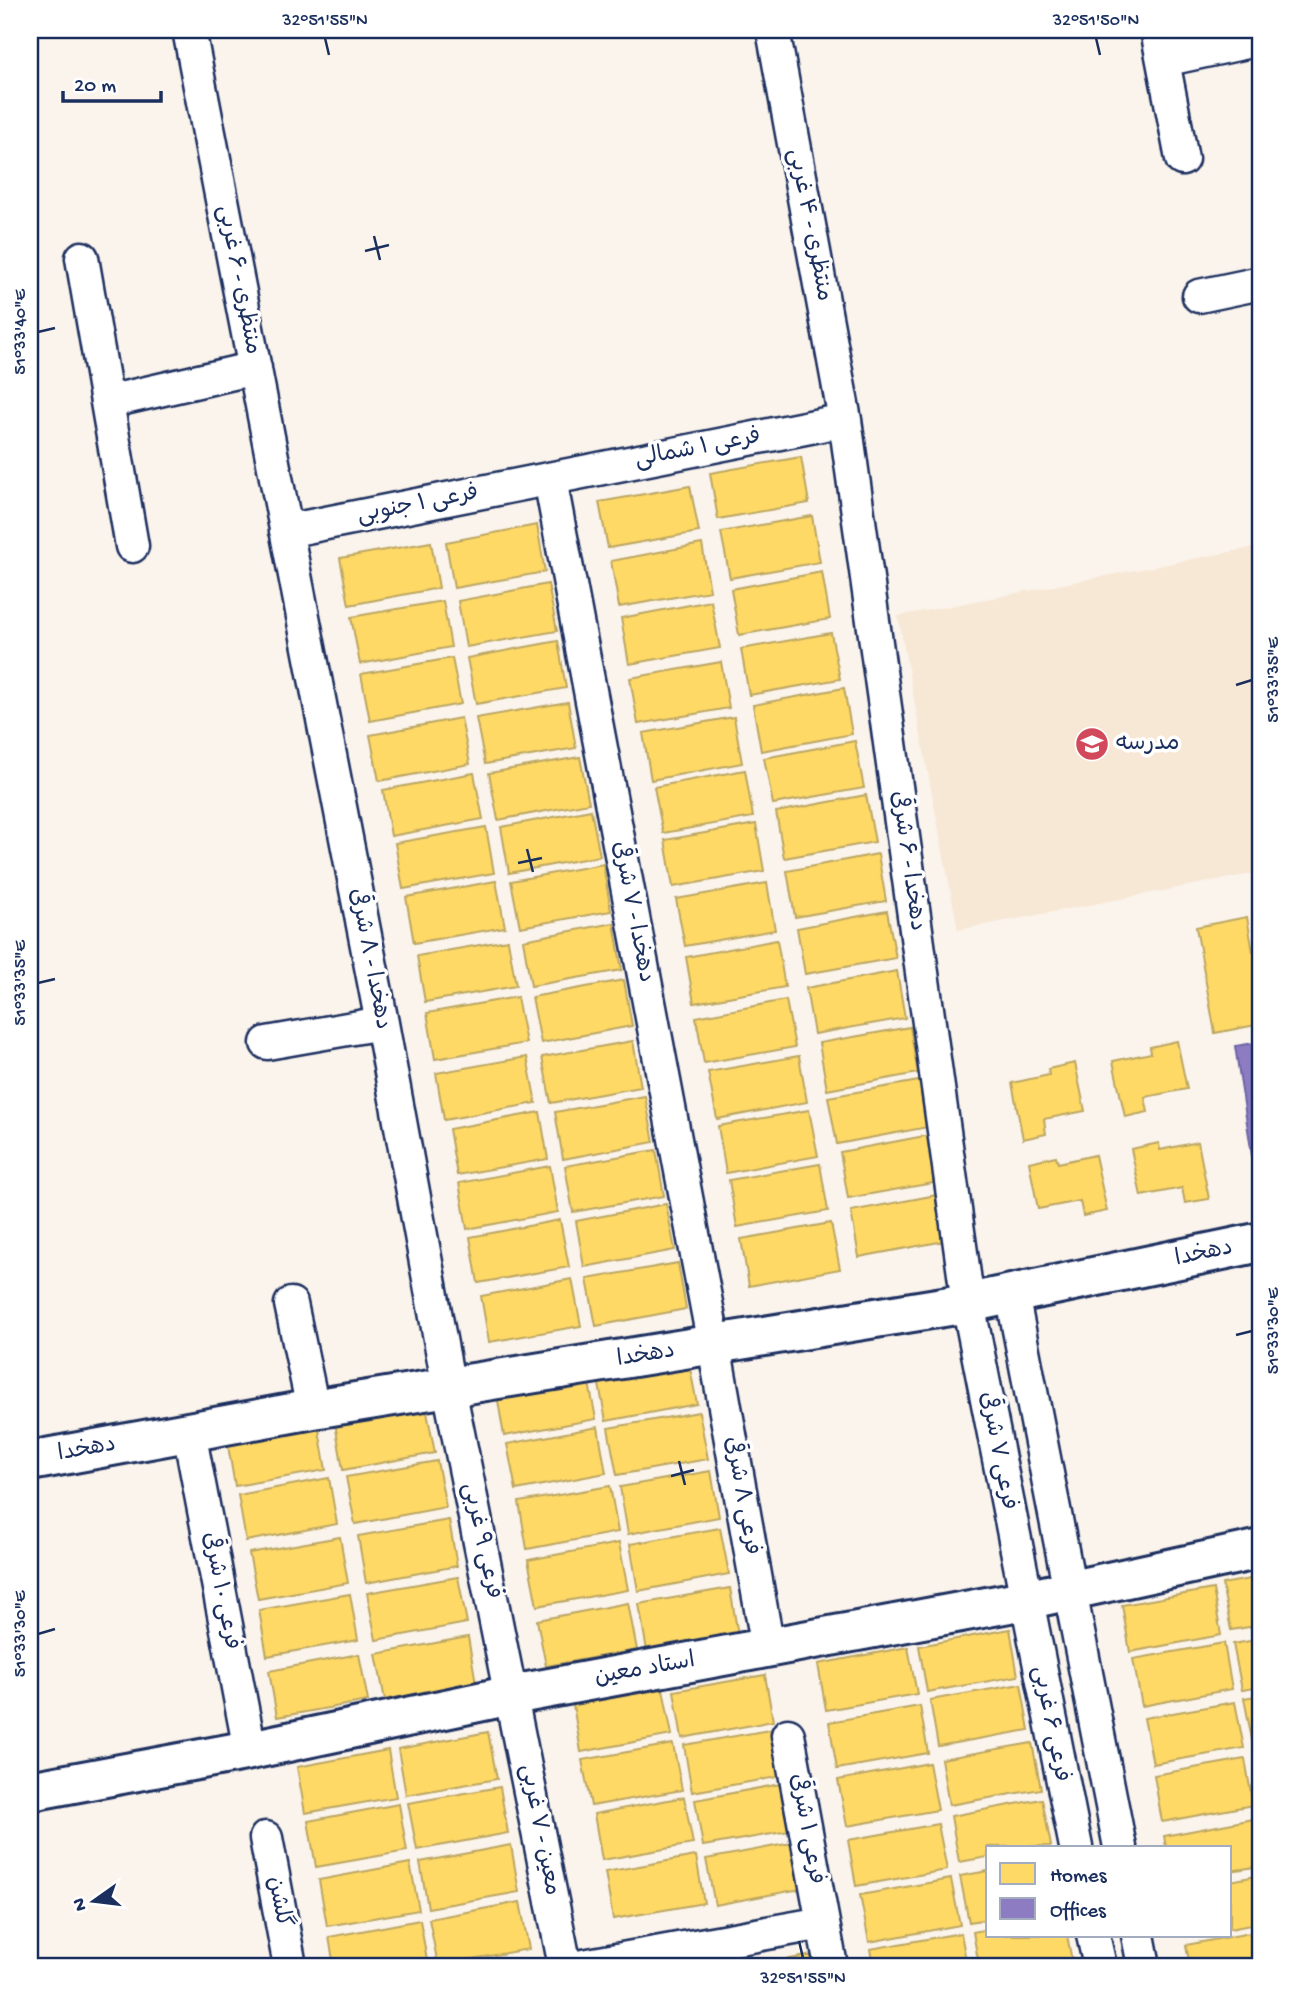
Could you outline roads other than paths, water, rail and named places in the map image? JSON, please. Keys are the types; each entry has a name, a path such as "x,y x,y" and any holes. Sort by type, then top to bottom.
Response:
{"street":[{"name":"منتظری - ۶ غربی","path":"189,30 286,531"},
{"name":"منتظری - ۴ غربی","path":"773,30 845,420"},
{"path":"1182,159 1160,45 1261,39"},
{"path":"82,258 132,546"},
{"path":"1199,296 1261,283"},
{"path":"107,402 255,368"},
{"name":"فرعی ۱ شمالی","path":"550,478 845,420"},
{"name":"دهخدا - ۶ شرقی","path":"845,420 968,1303"},
{"name":"فرعی ۱ جنوبی","path":"286,531 550,478"},
{"name":"دهخدا - ۷ شرقی","path":"550,478 713,1345"},
{"name":"دهخدا - ۸ شرقی","path":"286,531 382,1023 449,1388"},
{"path":"267,1043 382,1023"},
{"name":"دهخدا","path":"30,1461 313,1409 968,1303 1261,1242"},
{"path":"1012,1294 1120,1846"},
{"name":"فرعی ۷ شرقی","path":"968,1303 1025,1600"},
{"path":"290,1304 313,1409"},
{"name":"فرعی ۸ شرقی","path":"713,1345 768,1648"},
{"name":"فرعی ۹ غربی","path":"449,1388 512,1695"},
{"name":"فرعی ۱۰ شرقی","path":"189,1432 250,1750"},
{"name":"استاد معین","path":"30,1791 250,1750 512,1695 1025,1600 1261,1549"},
{"name":"فرعی ۶ غربی","path":"1025,1600 1076,1846"},
{"name":"معین - ۷ غربی","path":"512,1695 565,1966"},
{"name":"فرعی ۱ شرقی","path":"788,1735 831,1966"},
{"name":"گلشن","path":"266,1838 290,1966"},
{"path":"583,1966 823,1923"},
{"path":"1093,1937 1100,1966"},
{"path":"1138,1937 1144,1966"}],"place":[{"name":"مدرسه","path":"1092,744"}]}
